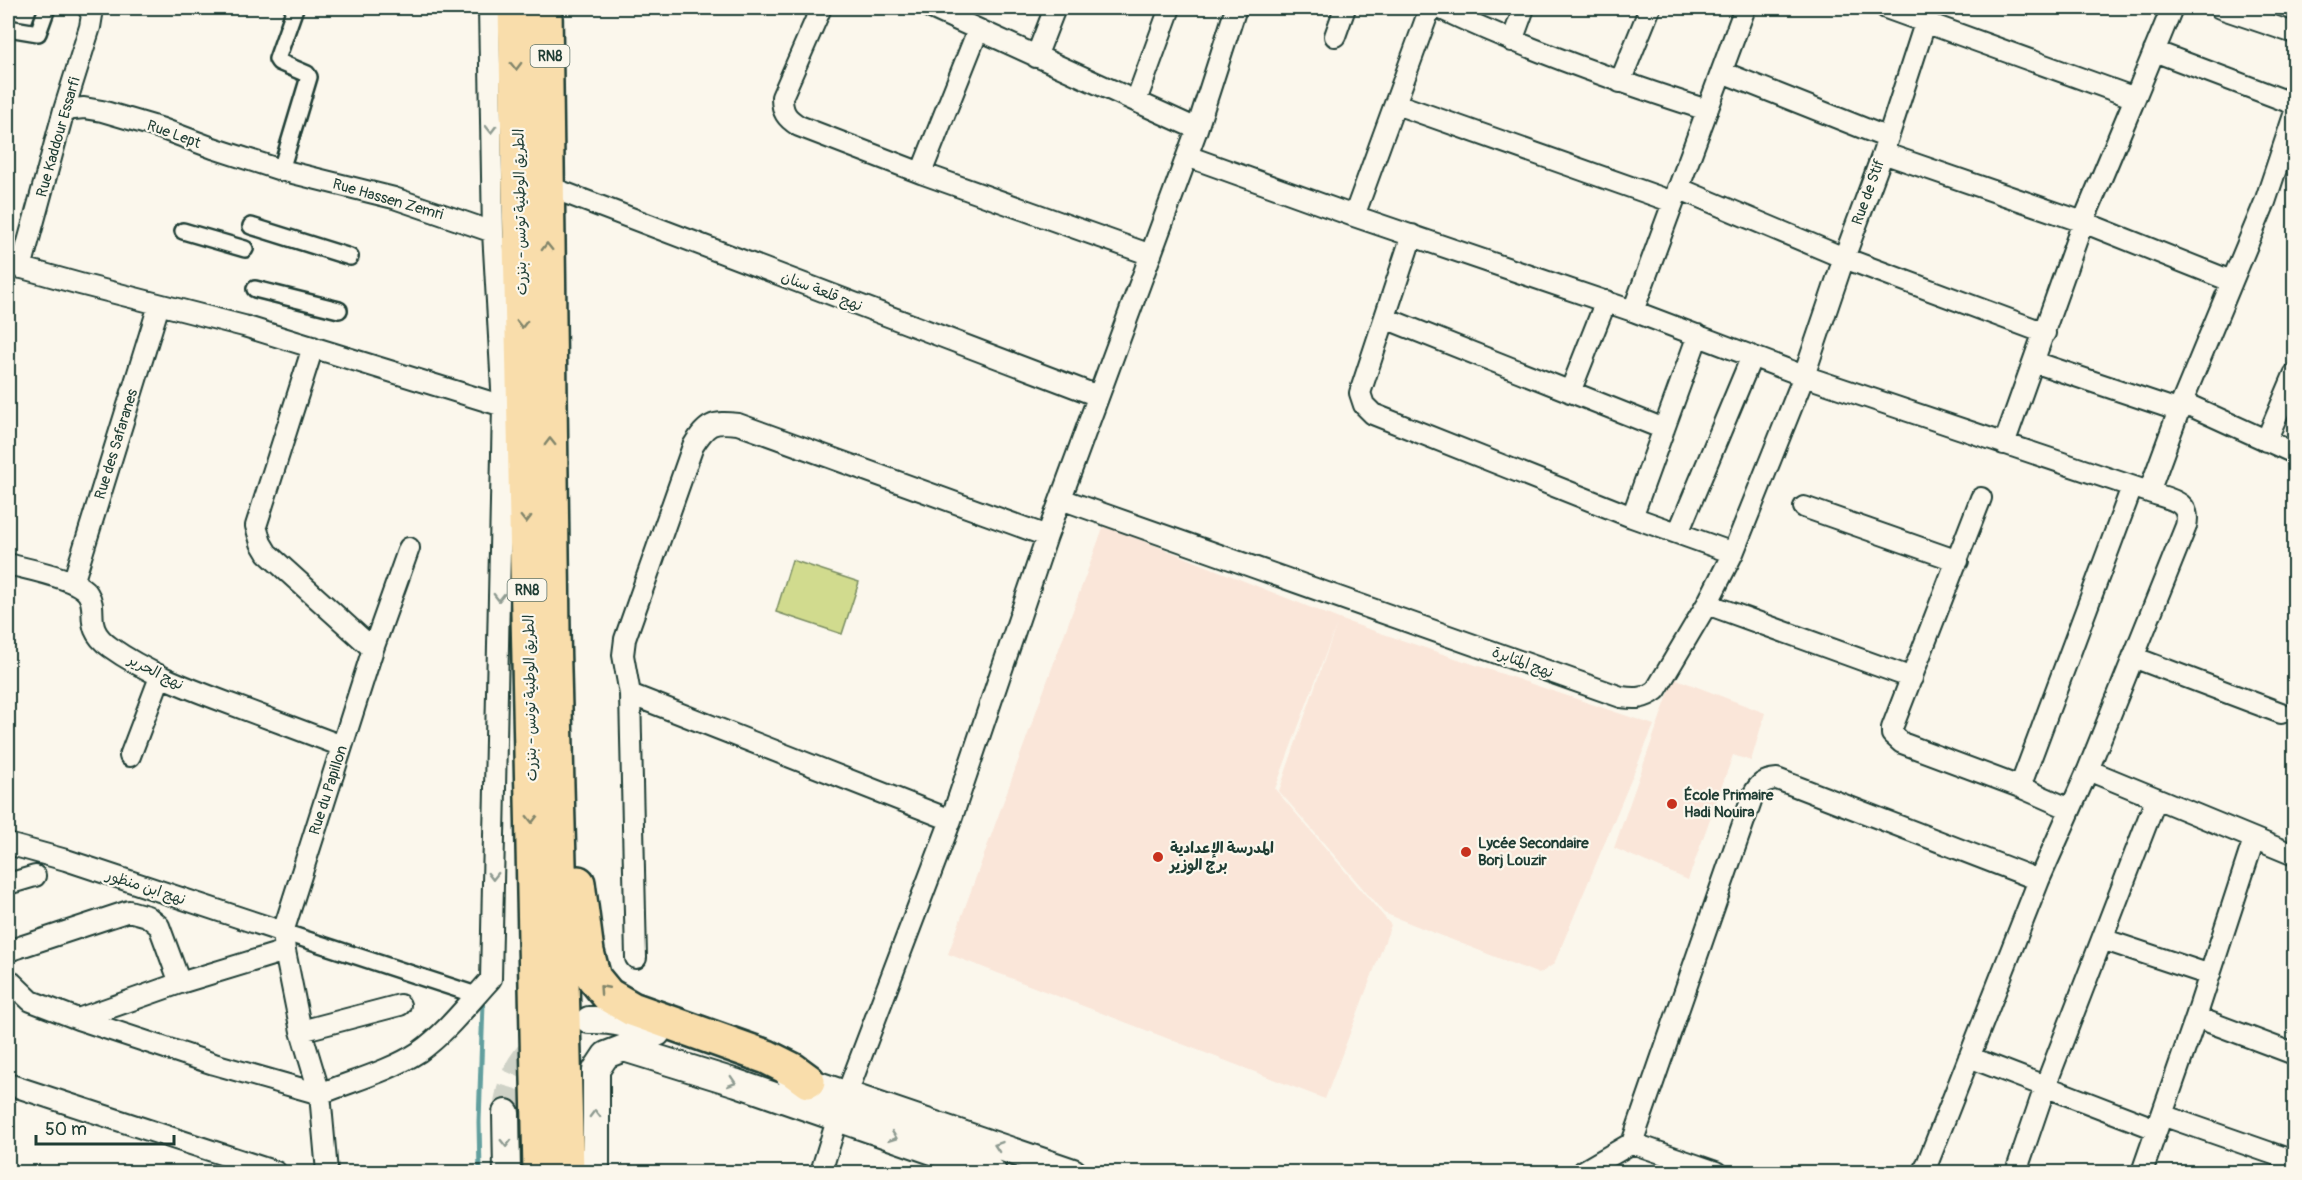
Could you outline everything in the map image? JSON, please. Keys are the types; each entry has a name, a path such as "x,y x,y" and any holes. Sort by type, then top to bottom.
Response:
{"highway":[{"name":"الطريق الوطنية تونس - بنزرت","path":"515,8 540,1173"},
{"name":"الطريق الوطنية تونس - بنزرت","path":"545,8 553,632 567,1173"},
{"name":"RN8","path":"547,105 553,8"},
{"name":"RN8","path":"553,632 564,704 579,1173"},
{"name":"RN8","path":"569,810 587,952 594,978 608,995 632,1008 767,1057 793,1070 808,1081"}],"street":[{"path":"8,28 38,33 47,8"},
{"name":"Rue Kaddour Essarfi","path":"14,266 90,27 92,15 88,8"},
{"path":"281,170 309,77 277,59 295,8"},
{"path":"8,979 31,1001 78,1019 214,1064 320,1094 417,1053 433,1041 464,1010 491,979 503,406 493,232 489,8"},
{"path":"822,8 782,98 782,110 789,120 798,126 921,173 1151,255"},
{"path":"932,8 1197,129"},
{"path":"1036,57 1055,8"},
{"path":"1137,101 1170,8"},
{"path":"821,1173 846,1094 951,820 1047,536 1197,129 1236,8"},
{"path":"1335,36 1345,8"},
{"path":"1354,216 1430,8"},
{"path":"1438,8 1512,41 1620,82 1707,110"},
{"path":"1512,41 1524,8"},
{"path":"1620,82 1650,8"},
{"path":"1633,311 1745,8"},
{"path":"1886,8 1928,15 2135,98"},
{"path":"2004,444 2084,222 2172,8"},
{"path":"2220,8 2268,15 2295,33"},
{"name":"Rue de Stif","path":"1804,376 1885,146 1928,15"},
{"path":"921,173 978,30"},
{"path":"2154,51 2295,104"},
{"path":"1722,72 1885,146 2231,281"},
{"path":"1396,104 1676,195 2045,333"},
{"name":"Rue Lept","path":"64,110 84,108 102,111 160,128 281,170"},
{"path":"2020,787 2140,490 2181,406 2265,202 2288,158 2295,115"},
{"path":"1187,156 1354,216 1606,301 1804,376 2140,490 2186,508 2188,514 2186,526 2088,770 2039,880 1924,1173"},
{"name":"Rue Hassen Zemri","path":"281,170 394,198 493,232"},
{"name":"نهج قلعة سنان","path":"547,186 1098,396"},
{"path":"251,226 350,257"},
{"path":"183,231 245,249"},
{"path":"1412,235 1360,393 1364,405 1373,414 1632,517 1733,553"},
{"path":"14,266 244,326 503,406"},
{"path":"255,289 339,310"},
{"path":"1570,392 1606,301"},
{"name":"Rue des Safaranes","path":"74,583 159,305"},
{"path":"1385,318 1664,429"},
{"path":"1632,517 1698,335"},
{"path":"313,346 256,526 267,553 373,649"},
{"path":"1678,533 1752,356"},
{"path":"2034,362 2181,406 2295,453"},
{"path":"2266,441 2295,375"},
{"name":"نهج المثابرة","path":"1061,499 1621,697 1636,699 1646,697 1656,690 1707,604 1733,553 1804,376"},
{"path":"636,958 630,694 623,655 626,639 693,446 702,432 718,422 738,424 1047,536"},
{"path":"1981,498 1892,728 1892,734 1896,738 2070,809"},
{"path":"1804,507 1958,561"},
{"name":"Rue du Papillon","path":"284,941 342,746 409,548"},
{"path":"8,564 74,583"},
{"name":"نهج الحرير","path":"74,583 88,593 91,599 92,625 108,646 160,677 342,746"},
{"path":"1707,604 1912,678"},
{"path":"2133,657 2281,714"},
{"path":"130,756 160,677"},
{"path":"630,694 951,820"},
{"path":"2088,770 2295,855"},
{"path":"1582,1173 1632,1143 1752,795 1767,779 1777,779 2039,880"},
{"path":"2016,1173 2045,1087 2156,799"},
{"path":"2142,1173 2254,839"},
{"name":"نهج ابن منظور","path":"8,844 66,860 284,941"},
{"path":"8,884 35,876"},
{"path":"8,951 129,911 147,916 159,926 180,983"},
{"path":"2102,939 2210,975"},
{"path":"78,1019 180,983 284,941 476,995"},
{"path":"284,941 301,1031 320,1094 327,1173"},
{"path":"301,1031 400,1005"},
{"path":"2196,1017 2295,1054"},
{"path":"589,1020 603,1019 627,1024 808,1081 1073,1173"},
{"path":"596,1173 596,1070 606,1055 624,1047 838,1117 993,1173"},
{"path":"1969,1057 2045,1087 2295,1161"},
{"path":"8,1084 230,1165 276,1173"},
{"path":"506,1113 507,1173"},
{"path":"1632,1143 1716,1173"}],"shaded area":[{"name":"المدرسة الإعدادية برج الوزير","path":"1104,525 1339,619 1654,725 1554,964 1539,974 1384,913 1279,791 1337,623 1275,789 1391,925 1325,1099 948,954"},
{"name":"École Primaire Hadi Nouira","path":"1674,678 1765,713 1751,761 1733,755 1688,880 1614,848"}],"green space":[{"path":"792,560 859,582 842,634 776,612"}],"waterway":[{"path":"480,1172 479,1122 483,1003"}],"tunnel":[{"path":"506,1113 509,1092 516,1072 528,1054 545,1039"}],"place":[{"name":"École Primaire Hadi Nouira","path":"1672,804"},
{"name":"Lycée Secondaire Borj Louzir","path":"1466,852"},
{"name":"المدرسة الإعدادية برج الوزير","path":"1158,857"}]}
